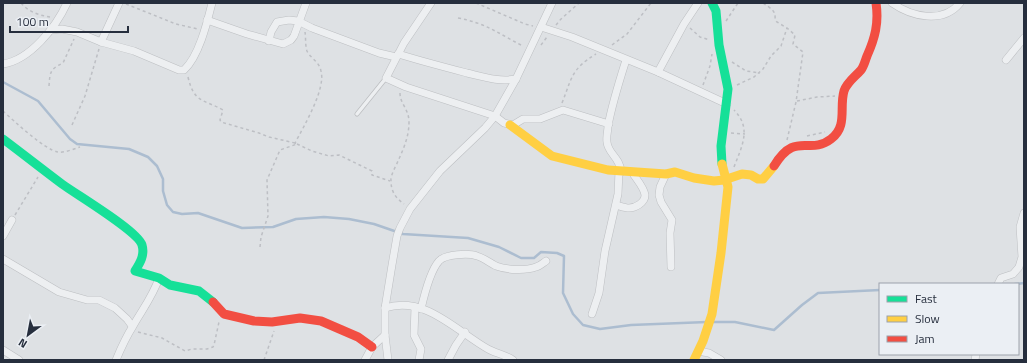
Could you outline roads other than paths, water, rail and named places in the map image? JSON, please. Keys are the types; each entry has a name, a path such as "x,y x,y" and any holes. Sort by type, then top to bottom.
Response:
{"street":[{"path":"3,64 12,63 23,58 51,30 67,3"},
{"path":"101,42 119,3"},
{"path":"51,30 62,29 77,32 101,42 134,51 178,70 184,70 192,60 208,20 212,3"},
{"path":"208,20 269,41 284,44 291,40 301,23 306,3"},
{"path":"431,3 397,55 386,78 494,116 510,125 552,156 620,172 666,174 676,172 706,180 729,178 738,174 748,174 758,179 763,179 788,148 821,144 829,142 835,137 843,120 843,96 846,86 861,70 876,36 878,14 876,3"},
{"path":"388,360 385,335 385,308 397,236 400,228 410,210 440,170 486,128 516,79 552,3"},
{"path":"658,72 684,24 698,3"},
{"path":"694,360 710,322 717,287 729,178 722,165 722,130 728,89 717,49 718,32 716,11 712,3"},
{"path":"892,3 916,14 928,17 948,14 960,3"},
{"path":"269,41 271,32 277,22 289,20 301,23 363,47 494,79 516,79"},
{"path":"541,27 572,37 658,72 727,104"},
{"path":"1006,60 1024,38"},
{"path":"592,314 599,293 605,251 618,194 621,166 607,143 612,108 626,60"},
{"path":"510,125 523,119 540,119 563,110 609,124"},
{"path":"3,139 62,184 84,197 125,227 135,236 142,244 143,256 135,271 159,278 170,284 200,291 224,314 242,319 272,322 300,318 321,321 358,337 372,346"},
{"path":"616,205 628,208 633,207 639,205 644,199 644,193 632,172"},
{"path":"666,174 660,187 659,195 661,202 672,220 670,233 671,267"},
{"path":"998,283 1001,278 1013,274 1019,267 1022,257 1020,227 1024,213"},
{"path":"3,236 12,220"},
{"path":"419,360 421,348 414,335 418,308 437,262 444,256 476,256 497,266 517,269 535,268 546,261"},
{"path":"3,259 59,292 87,300 99,300 115,308 128,319 132,326"},
{"path":"116,360 132,326 149,301 159,278"},
{"path":"385,308 400,305 418,308 440,316 488,349 513,360"},
{"path":"448,360 464,332"},
{"path":"365,360 372,346 385,335"},
{"path":"700,348 703,352 709,353 720,360"},
{"path":"3,350 19,360"}],"lane":[{"path":"357,114 386,78"}],"waterway":[{"path":"3,82 38,101 70,139 77,144 129,149 148,157 157,166 163,179 163,191 167,205 173,212 182,214 198,213 242,228 273,227 296,219 324,217 349,219 374,224 403,234 468,238 499,247 521,258 534,258 541,252 557,253 564,256 563,293 573,314 583,325 600,329 631,325 707,322"},
{"path":"1019,284 1024,283"},
{"path":"712,322 735,322 774,330 818,293 879,290"}]}
